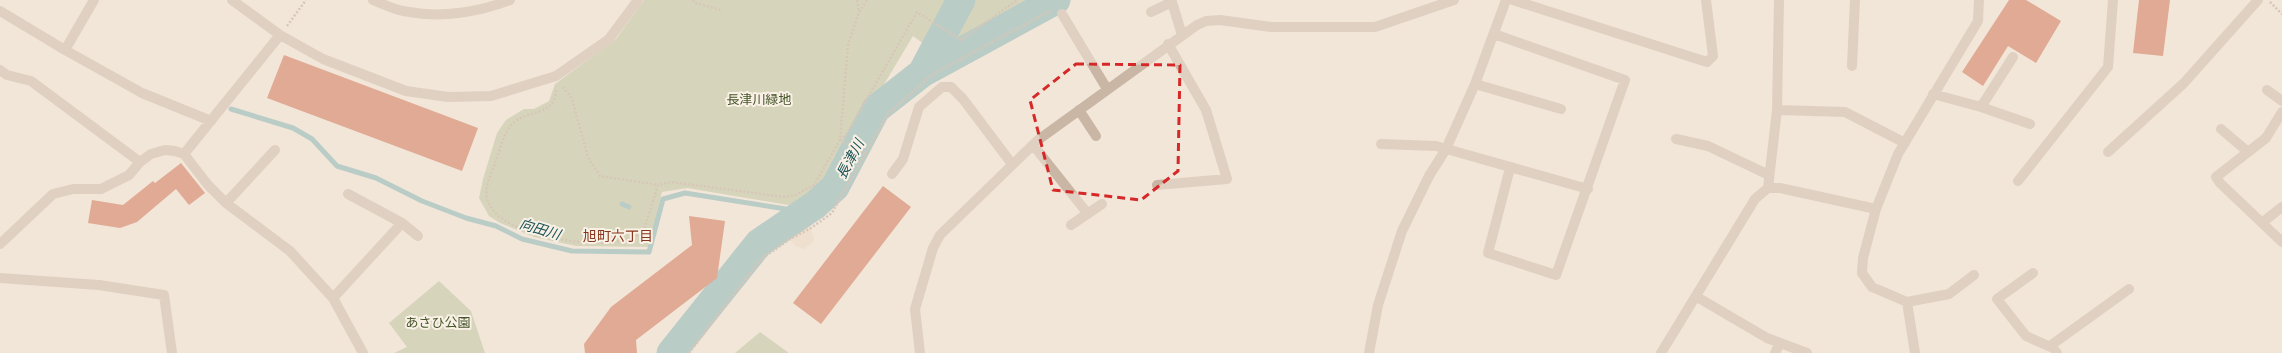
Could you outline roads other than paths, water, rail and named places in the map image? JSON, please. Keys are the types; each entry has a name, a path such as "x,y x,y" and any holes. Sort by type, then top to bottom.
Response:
{"street":[{"path":"65,50 94,0"},
{"path":"232,0 280,35 323,58 406,92 448,97 491,96 556,76 609,39 638,0"},
{"path":"374,0 409,12 444,14 472,11 507,1"},
{"path":"920,353 915,309 933,248 940,236 1033,145 1168,44 1206,21 1220,20 1271,27 1375,27 1454,0"},
{"path":"1369,353 1378,305 1402,231 1429,176 1446,149 1475,84 1506,0"},
{"path":"1513,0 1707,62 1713,56 1706,0"},
{"path":"1768,188 1777,110 1779,0"},
{"path":"1852,66 1854,0"},
{"path":"1974,275 1949,294 1907,302 1872,287 1862,273 1863,258 1876,209 1904,143 1978,21 1979,0"},
{"path":"2018,181 2108,67 2113,0"},
{"path":"2108,152 2184,83 2258,0"},
{"path":"1151,12 1172,2 1182,35"},
{"path":"0,11 65,50 142,93 211,121"},
{"path":"1058,12 1107,90"},
{"path":"1494,34 1625,80 1588,189 1556,275 1488,253 1510,168"},
{"path":"184,154 280,35"},
{"path":"1157,185 1227,179 1206,110 1168,44"},
{"path":"1981,107 2013,57"},
{"path":"0,70 7,75 30,81 140,162"},
{"path":"1475,84 1560,109"},
{"path":"892,174 906,153 919,108 942,87 951,88 963,99 1012,164"},
{"path":"2267,90 2282,101"},
{"path":"1934,94 1981,107 2030,124"},
{"path":"1079,110 1096,136"},
{"path":"1777,110 1845,112 1904,143"},
{"path":"2282,112 2266,138 2216,177 2220,183 2263,222 2282,242"},
{"path":"2221,129 2248,152"},
{"path":"1676,139 1708,146 1769,175"},
{"path":"1381,144 1436,146 1588,189"},
{"path":"1033,145 1088,214"},
{"path":"0,244 54,194 73,189 101,189 109,186 129,176 140,162 151,154 165,150 184,154 208,186 226,203 290,251 333,298 363,353"},
{"path":"226,203 275,150"},
{"path":"1661,353 1755,199 1768,188 1780,188 1876,209"},
{"path":"348,194 402,223 418,236"},
{"path":"1071,225 1102,204"},
{"path":"2263,222 2282,207"},
{"path":"333,298 402,223"},
{"path":"2033,273 1997,299 2026,336 2053,350 2129,289"},
{"path":"0,278 92,284 164,294 172,353"},
{"path":"1697,296 1767,338 1806,353"},
{"path":"1907,302 1915,353"},
{"path":"1775,353 1780,343"}],"waterway":[{"path":"922,73 961,0"},
{"name":"長津川","path":"671,353 759,243 815,205 835,187 876,109 922,73 1056,0"},
{"name":"向田川","path":"231,109 293,128 312,139 337,166 376,178 422,201 466,218 496,226 522,239 572,251 649,252 663,199 685,193 805,212"},
{"path":"622,204 629,207"}],"district":[{"name":"旭町六丁目","path":"618,236"}],"park label":[{"name":"長津川緑地","path":"759,99"},
{"name":"あさひ公園","path":"438,322"}]}
